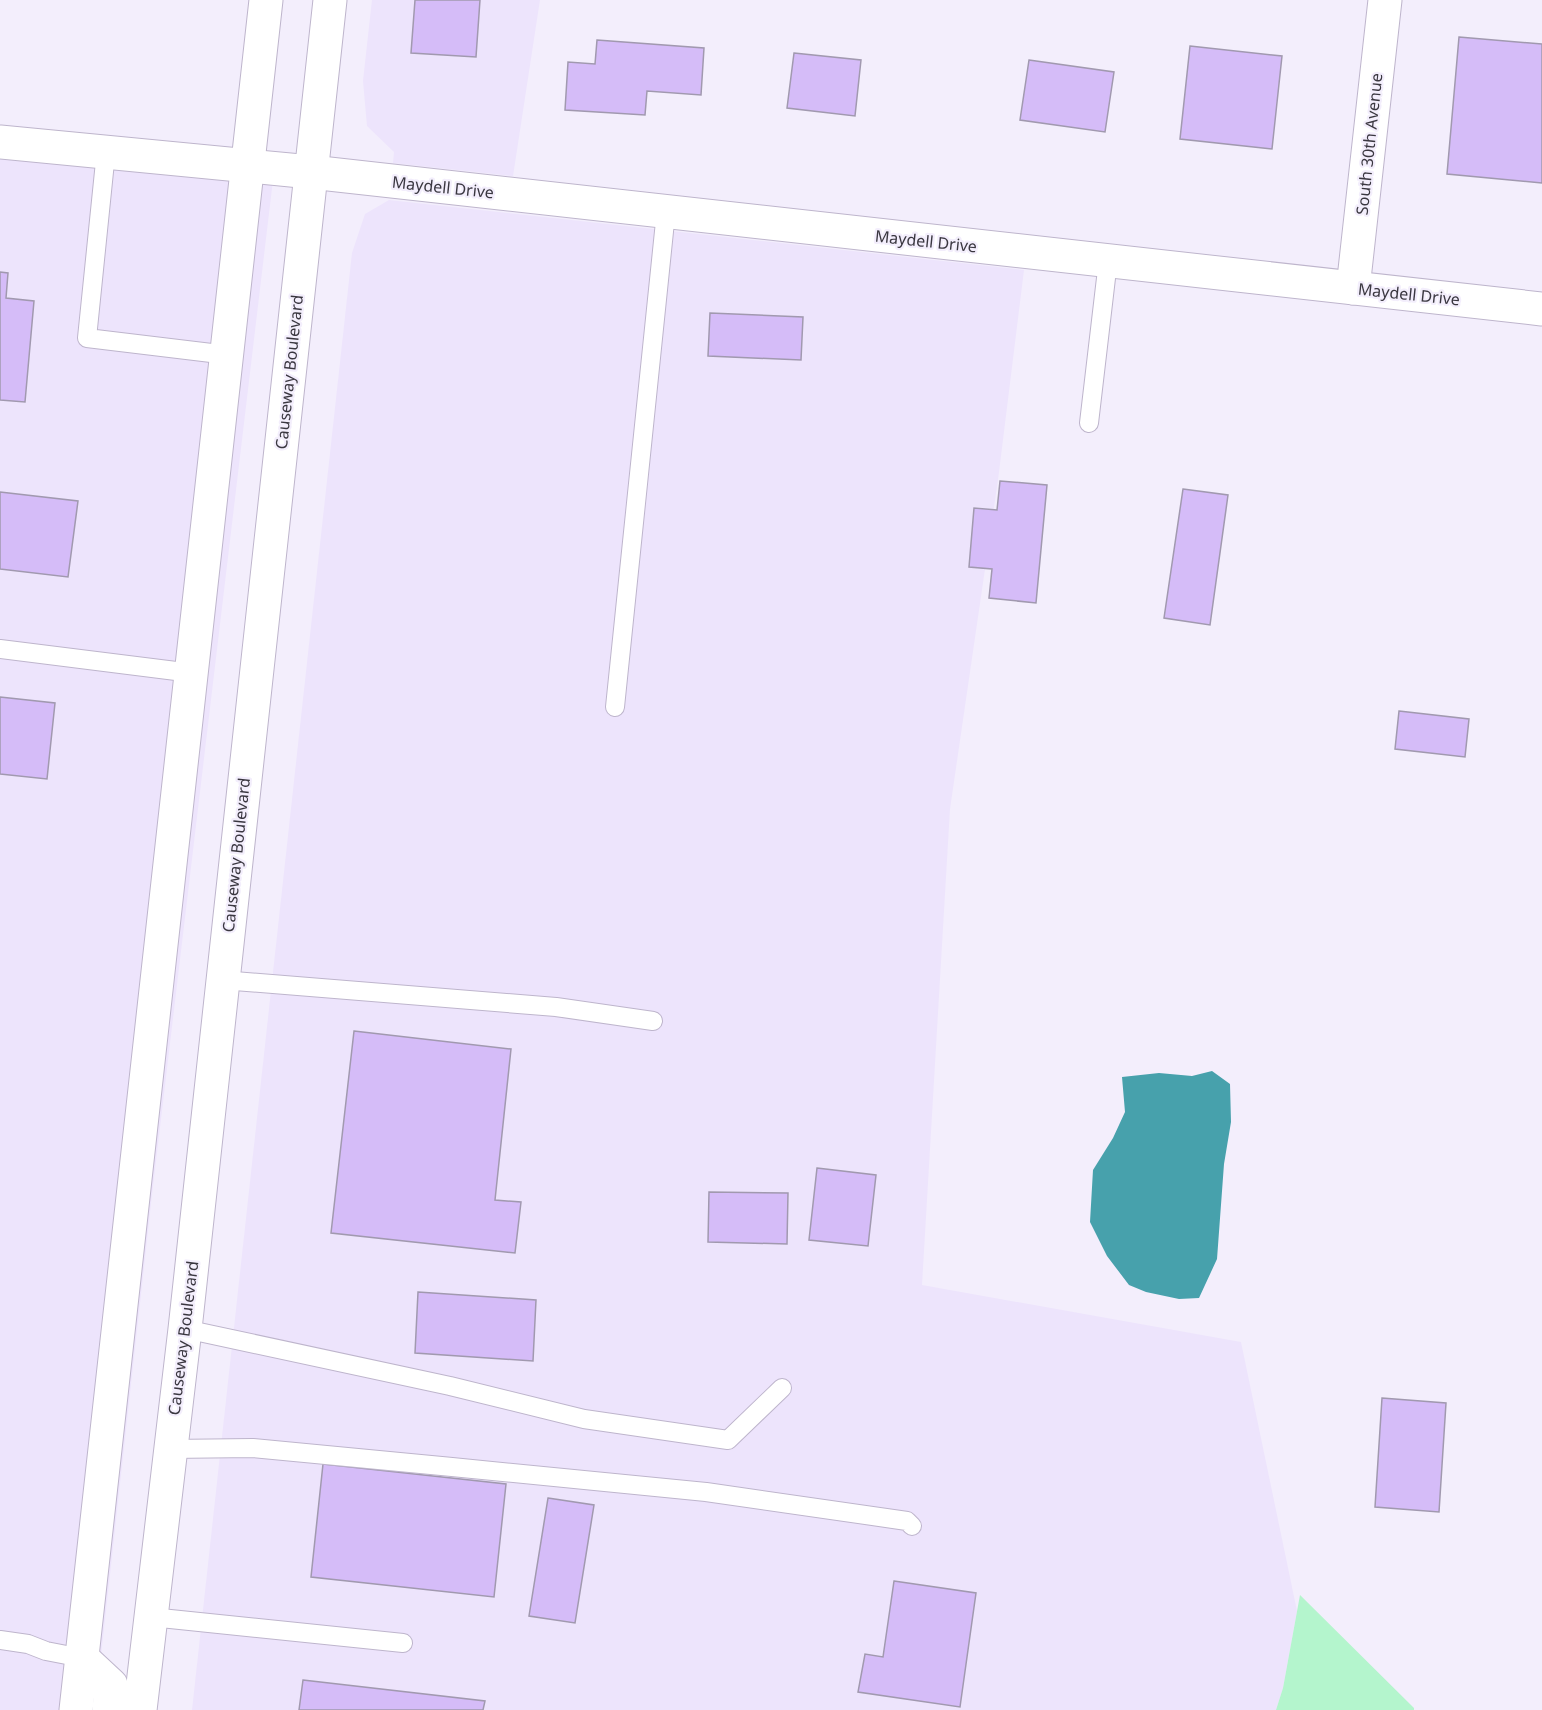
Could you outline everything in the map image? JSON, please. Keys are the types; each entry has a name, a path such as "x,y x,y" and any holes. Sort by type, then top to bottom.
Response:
{"main road":[{"path":"76,1710 266,0"},
{"name":"Causeway Boulevard","path":"140,1710 185,1329 330,0"},
{"name":"South 30th Avenue","path":"1353,288 1385,0"},
{"path":"0,142 248,167"},
{"name":"Maydell Drive","path":"248,167 311,172 1542,309"},
{"path":"82,1658 111,1685 109,1710"}],"lane":[{"path":"106,152 87,338 228,355"},
{"path":"615,707 666,212"},
{"path":"1089,423 1108,261"},
{"path":"0,648 192,673"},
{"path":"222,980 556,1007 653,1021"},
{"path":"185,1329 450,1386 584,1419 728,1440 782,1388"},
{"path":"170,1449 254,1449 695,1491 907,1521 912,1526"},
{"path":"151,1617 403,1643"},
{"path":"0,1640 28,1644 46,1651 82,1658"}],"shaded area":[{"path":"372,0 540,0 513,176 393,163 394,152 367,126 363,81"},
{"path":"0,151 273,180 153,1186 95,1710 0,1710"},
{"path":"389,200 1024,270 998,480 950,809 922,1285 1241,1342 1297,1611 1283,1688 1276,1710 192,1710 352,253 365,214"}],"green space":[{"path":"1300,1595 1414,1710 1276,1710 1283,1688"}],"water":[{"path":"1212,1071 1230,1084 1231,1122 1224,1164 1217,1259 1199,1298 1179,1299 1146,1292 1129,1285 1107,1256 1090,1222 1093,1170 1113,1138 1125,1112 1122,1077 1159,1073 1192,1076"}],"building":[{"path":"415,0 480,0 476,57 411,53"},
{"path":"1459,37 1542,44 1542,183 1447,174"},
{"path":"597,40 704,48 701,95 647,91 645,115 565,110 568,62 595,64"},
{"path":"1190,46 1282,56 1272,149 1180,139"},
{"path":"794,53 861,60 855,116 787,108"},
{"path":"1029,60 1114,72 1105,132 1020,120"},
{"path":"0,272 8,273 6,298 34,301 25,402 0,400"},
{"path":"710,313 803,317 801,360 708,356"},
{"path":"1000,481 1047,485 1036,603 989,598 992,569 969,567 974,508 997,510"},
{"path":"1183,489 1228,495 1210,625 1164,618"},
{"path":"0,492 78,501 68,577 0,569"},
{"path":"0,697 55,703 47,779 0,774"},
{"path":"1399,711 1469,719 1465,757 1395,749"},
{"path":"354,1031 511,1049 495,1200 521,1202 515,1253 331,1233"},
{"path":"817,1168 876,1175 868,1246 809,1240"},
{"path":"709,1192 788,1193 787,1244 708,1242"},
{"path":"418,1292 536,1300 533,1361 415,1353"},
{"path":"1382,1398 1446,1403 1439,1512 1375,1507"},
{"path":"323,1464 506,1484 494,1597 311,1577"},
{"path":"548,1498 594,1505 575,1623 529,1616"},
{"path":"894,1581 976,1593 960,1707 858,1692 865,1654 883,1657"},
{"path":"303,1680 485,1701 483,1710 299,1710"}]}
